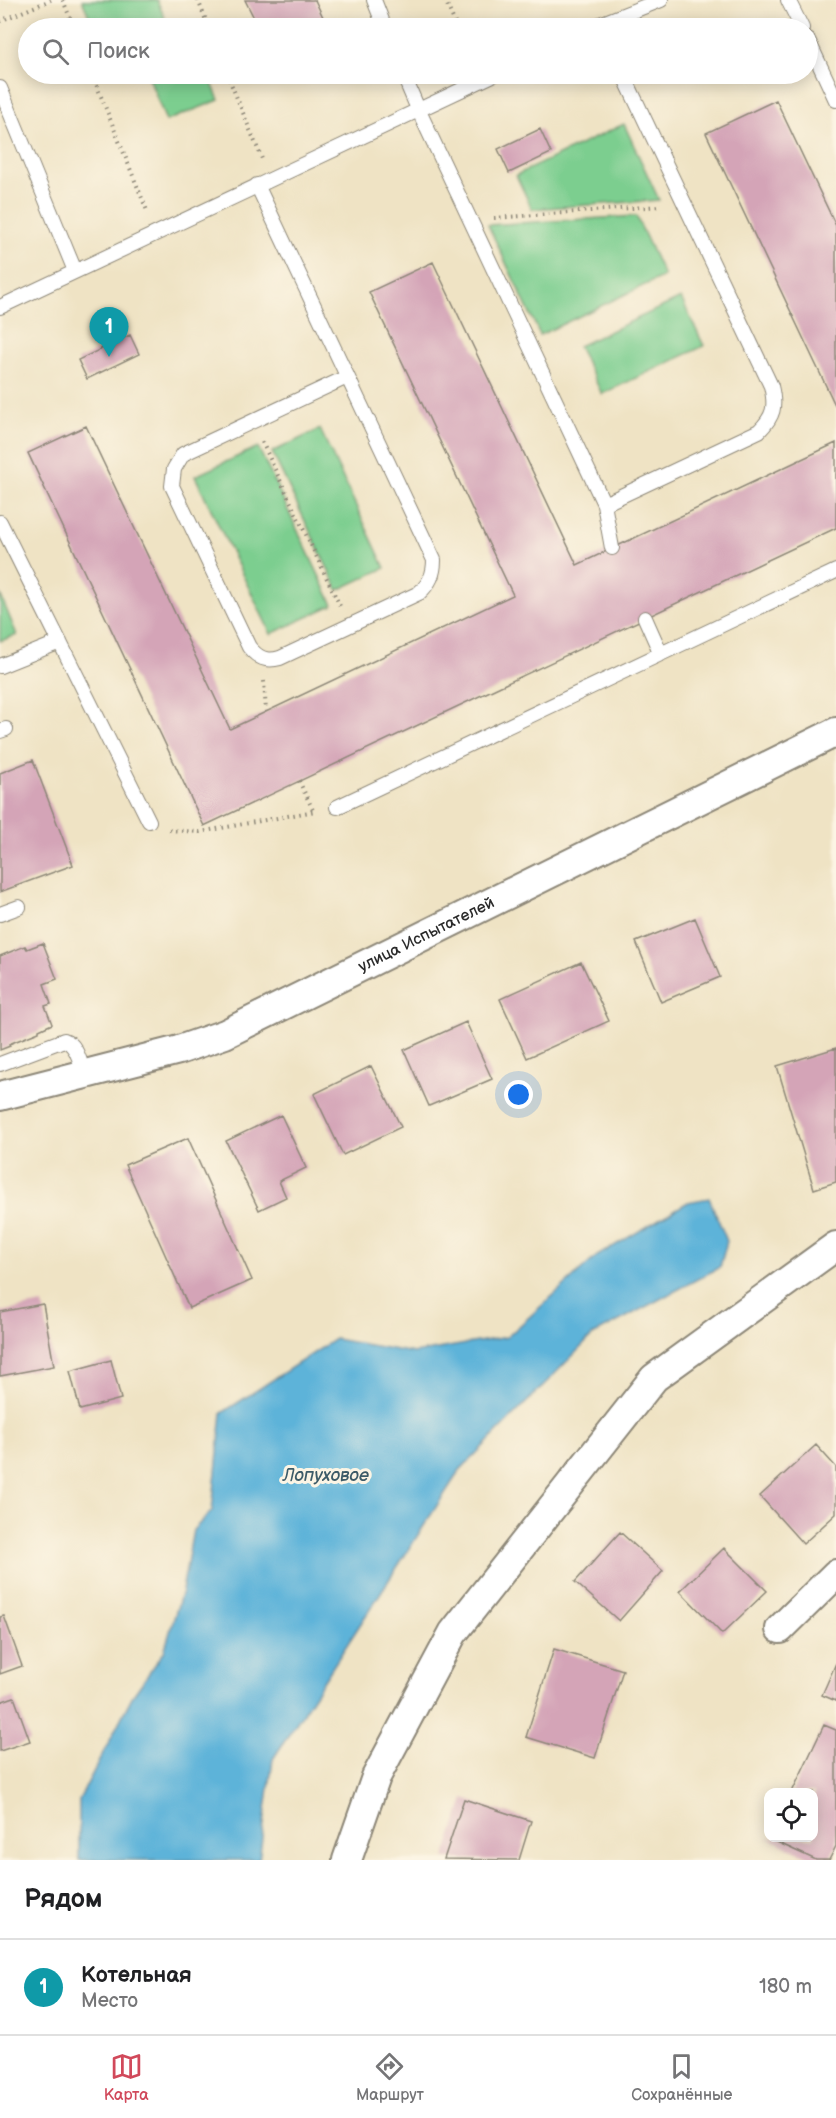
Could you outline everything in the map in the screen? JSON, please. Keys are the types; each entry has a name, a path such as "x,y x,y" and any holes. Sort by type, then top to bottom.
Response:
{"street":[{"name":"улица Испытателей","path":"0,1096 179,1050 240,1028 836,732"},
{"path":"347,1860 375,1777 453,1633 654,1378 836,1246"},
{"path":"780,1629 836,1574"}],"lane":[{"path":"374,0 381,18"},
{"path":"618,18 661,0"},
{"path":"788,0 797,18"},
{"path":"818,63 836,100"},
{"path":"407,84 604,504 612,548"},
{"path":"0,307 473,84"},
{"path":"604,504 759,431 769,420 774,399 771,386 628,84"},
{"path":"0,88 75,272"},
{"path":"256,185 434,560 431,579 419,593 280,658 263,659 256,656 249,647 172,486 174,469 183,454 347,377"},
{"path":"0,522 149,821"},
{"path":"337,807 836,571"},
{"path":"645,618 661,654"},
{"path":"0,666 60,642"},
{"path":"0,914 18,907"},
{"path":"0,1064 64,1041 70,1042 74,1048 85,1075"}],"path":[{"path":"0,21 51,0"},
{"path":"63,0 70,18"},
{"path":"198,0 205,18"},
{"path":"445,0 453,18"},
{"path":"96,84 157,233"},
{"path":"231,84 270,180"},
{"path":"470,219 685,204"},
{"path":"252,422 349,626"},
{"path":"263,659 266,712"},
{"path":"299,781 314,811"},
{"path":"149,821 169,831 192,833 337,807"}],"green space":[{"path":"82,0 157,0 165,18 90,18"},
{"path":"152,84 212,84 219,100 166,121"},
{"path":"624,124 659,200 532,209 516,175"},
{"path":"636,216 664,276 540,335 488,225"},
{"path":"681,298 704,346 602,394 578,346"},
{"path":"320,429 385,568 338,590 272,452"},
{"path":"258,447 333,605 271,634 195,476"},
{"path":"0,594 17,635 0,641"}],"water":[{"name":"Лопуховое","path":"709,1198 727,1241 720,1267 593,1335 460,1470 273,1759 259,1860 79,1860 79,1800 132,1697 164,1652 182,1591 193,1530 212,1511 222,1413 335,1339 414,1353 507,1337 597,1256 688,1202"}],"building":[{"path":"245,0 315,0 323,18 254,18"},
{"path":"776,100 836,226 836,407 706,133"},
{"path":"540,129 551,153 509,173 498,149"},
{"path":"433,262 577,565 836,443 836,528 204,826 28,453 86,426 230,729 513,595 369,292"},
{"path":"130,335 139,354 87,379 78,360"},
{"path":"33,760 73,865 0,892 0,773"},
{"path":"695,918 720,977 661,1002 636,942"},
{"path":"43,943 57,979 44,984 51,1004 45,1006 52,1024 0,1050 0,956 25,946 27,949"},
{"path":"581,962 609,1021 527,1058 500,999"},
{"path":"466,1022 492,1079 429,1106 404,1050"},
{"path":"836,1048 836,1182 814,1189 777,1066"},
{"path":"371,1066 401,1127 343,1155 314,1094"},
{"path":"281,1115 306,1168 279,1181 286,1197 259,1210 226,1141"},
{"path":"188,1138 252,1280 189,1308 125,1165"},
{"path":"43,1304 54,1366 0,1376 0,1312"},
{"path":"111,1360 121,1399 80,1410 70,1371"},
{"path":"816,1445 836,1467 836,1514 803,1544 760,1496"},
{"path":"620,1532 663,1571 619,1621 575,1582"},
{"path":"724,1548 767,1591 722,1634 680,1591"},
{"path":"4,1616 22,1666 0,1674 0,1617"},
{"path":"554,1649 623,1670 595,1758 526,1737"},
{"path":"836,1663 836,1701 822,1695"},
{"path":"14,1697 30,1741 0,1751 0,1702"},
{"path":"824,1725 836,1730 836,1846 829,1860 816,1860 777,1842 818,1842 818,1788 794,1788"},
{"path":"464,1799 531,1821 519,1860 444,1859"}],"place":[{"name":"Котельная","path":"109,357"}]}
